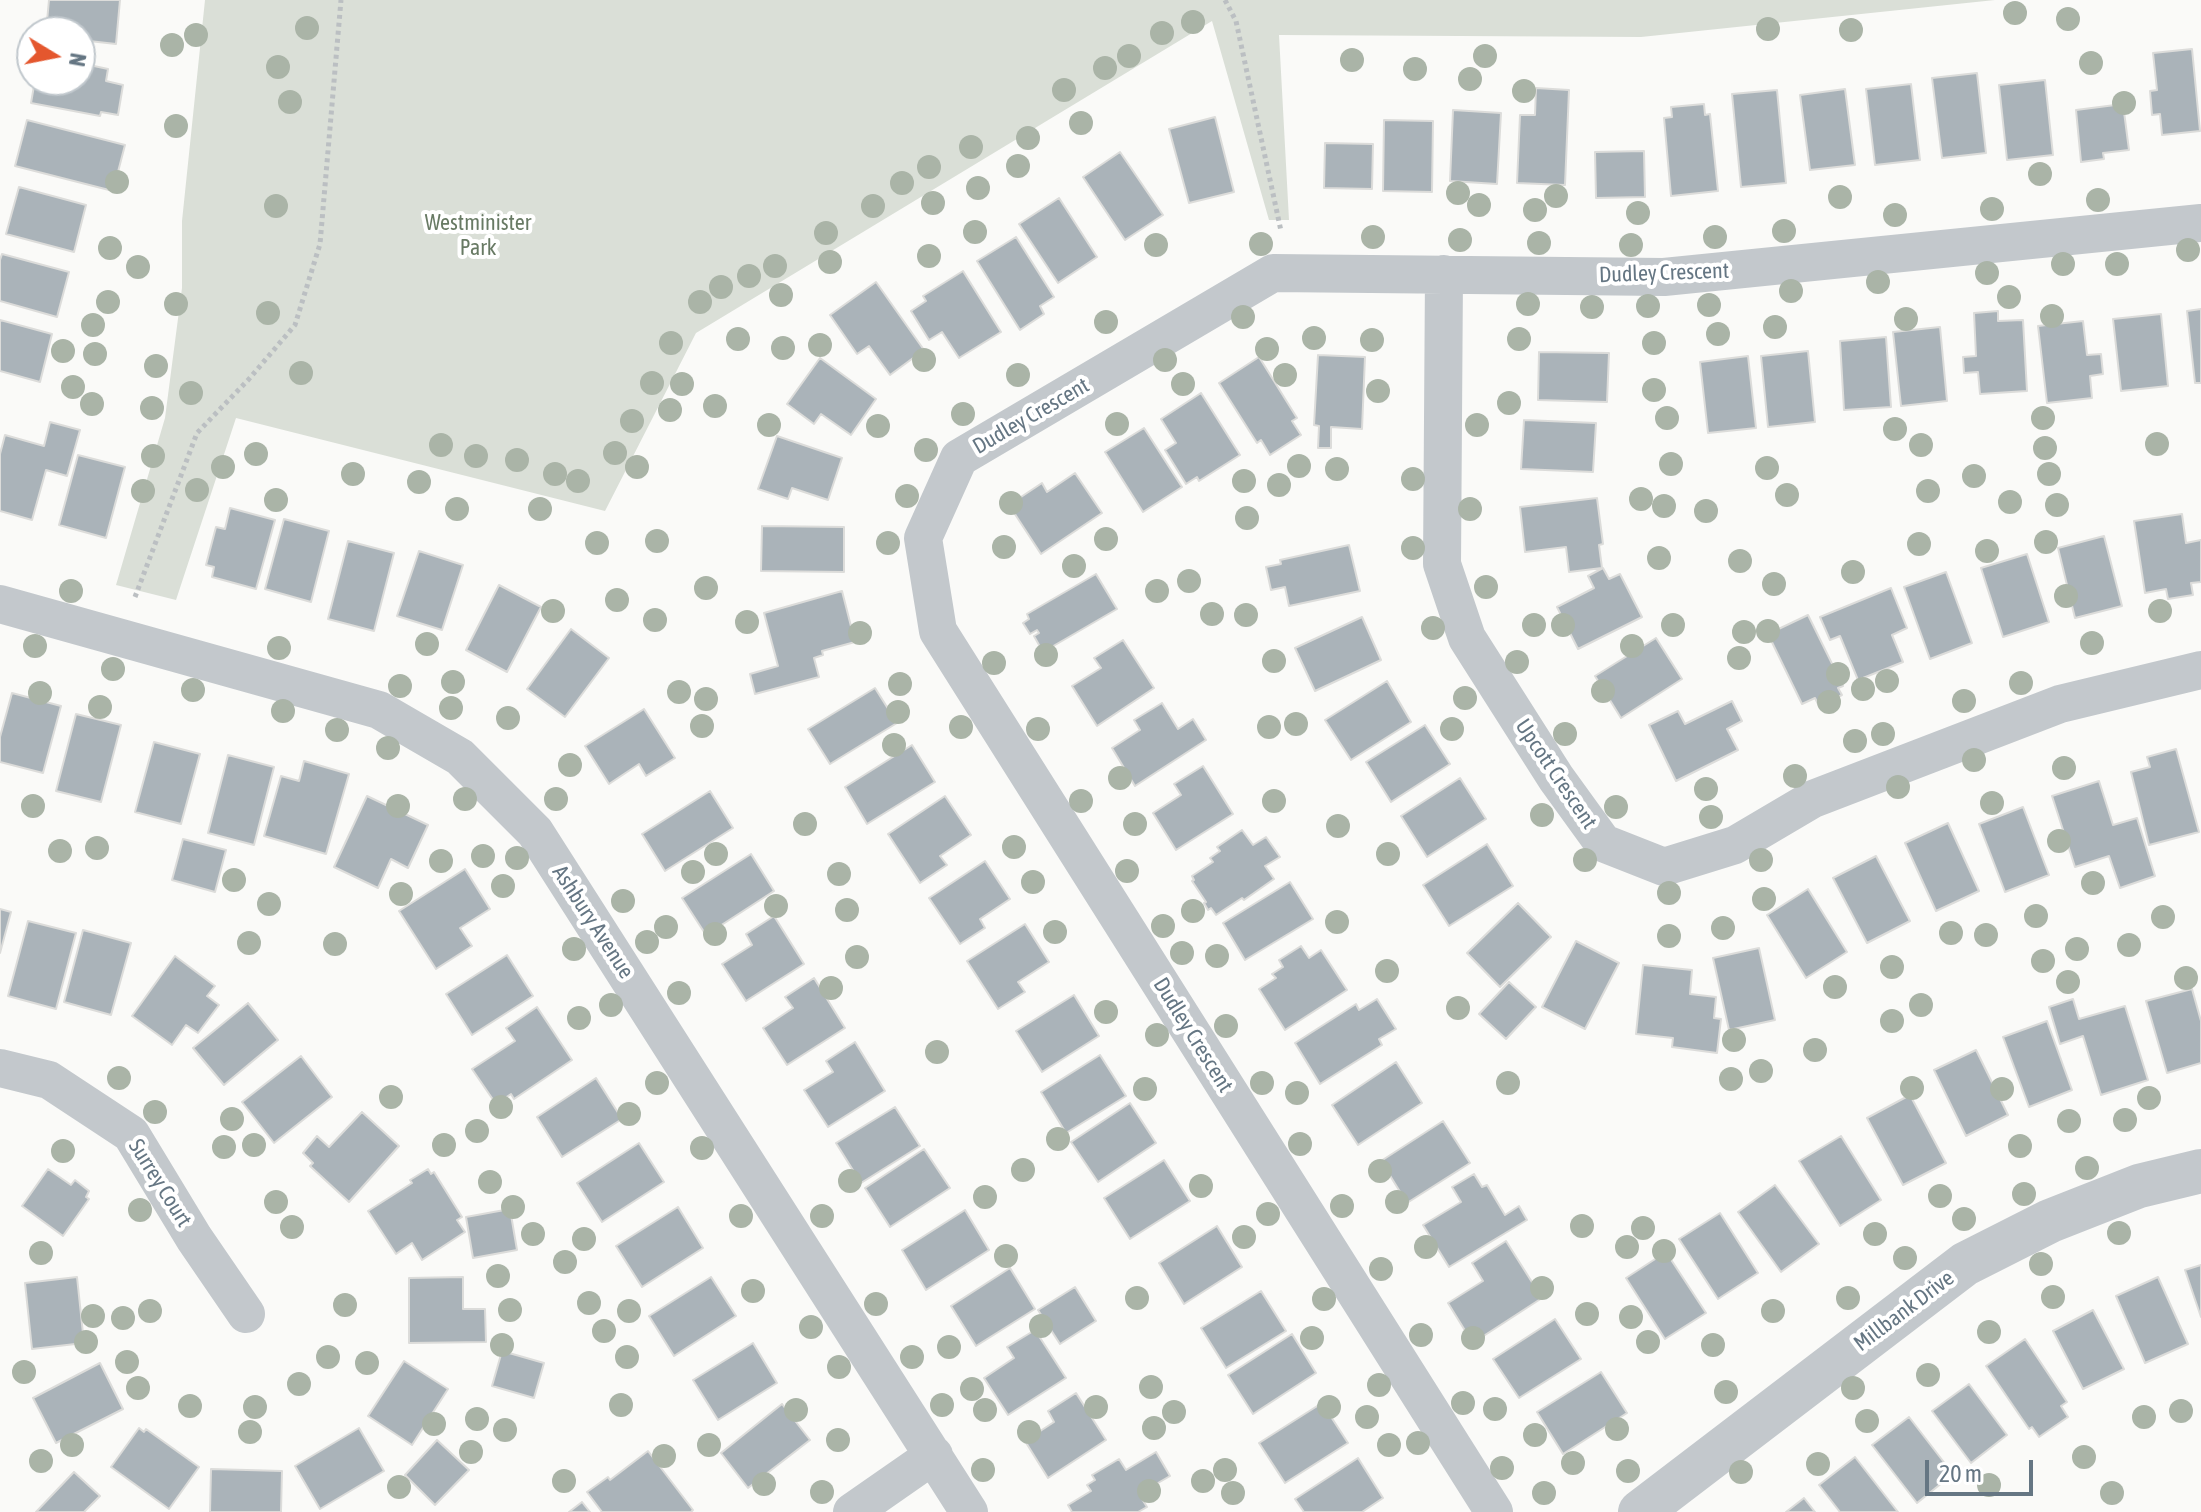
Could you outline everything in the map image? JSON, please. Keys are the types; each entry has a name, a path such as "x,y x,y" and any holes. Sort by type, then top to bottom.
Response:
{"street":[{"name":"Dudley Crescent","path":"1494,1512 938,631 923,538 959,458 1273,273 1664,277 2201,223"},
{"name":"Upcott Crescent","path":"1444,274 1442,564 1467,638 1556,778 1603,843 1664,867 1735,845 1813,799 2060,704 2201,670"},
{"name":"Ashbury Avenue","path":"0,604 379,710 460,757 535,832 969,1512"},
{"name":"Surrey Court","path":"0,1068 49,1080 131,1134 194,1238 246,1314"},
{"name":"Millbank Drive","path":"1640,1512 1965,1264 2050,1221 2139,1186 2201,1171"},
{"path":"852,1512 934,1455"}],"path":[{"path":"135,597 197,433 295,325 320,244 341,0"},
{"path":"1225,0 1236,21 1281,231"}],"green space":[{"name":"Westminister Park","path":"205,0 1995,0 1641,37 1279,35 1289,220 1269,220 1212,21 696,333 605,511 236,418 176,600 116,585 165,418 182,288 182,221"}],"building":[{"path":"49,0 120,0 116,44 96,42 96,16 48,16"},
{"path":"2192,49 2200,131 2162,135 2160,114 2152,115 2150,91 2157,90 2153,53"},
{"path":"96,66 108,69 106,81 123,85 118,115 101,112 100,116 31,103 32,96 96,96"},
{"path":"1977,73 1986,153 1942,158 1932,78"},
{"path":"2045,80 2053,155 2007,160 1999,85"},
{"path":"1911,84 1920,160 1875,165 1866,89"},
{"path":"1536,88 1569,90 1565,185 1517,183 1520,115 1535,115"},
{"path":"1845,89 1855,165 1810,170 1800,95"},
{"path":"1777,90 1786,183 1741,187 1732,94"},
{"path":"1704,104 1705,115 1710,114 1718,191 1671,196 1664,118 1672,117 1671,107"},
{"path":"2123,104 2129,150 2103,153 2104,159 2081,162 2076,110"},
{"path":"1453,110 1501,113 1497,184 1450,181"},
{"path":"1215,117 1234,192 1189,203 1169,129"},
{"path":"27,120 125,145 113,191 15,166"},
{"path":"1384,120 1433,121 1432,192 1383,191"},
{"path":"1325,143 1373,144 1372,189 1324,188"},
{"path":"1644,151 1645,197 1596,198 1595,152"},
{"path":"1120,152 1163,215 1125,240 1083,177"},
{"path":"19,187 86,205 74,252 6,234"},
{"path":"1059,198 1097,257 1058,283 1019,224"},
{"path":"1016,237 1054,297 1040,306 1044,314 1020,330 977,261"},
{"path":"2,254 69,272 57,317 0,301"},
{"path":"963,271 1001,332 959,358 942,332 929,340 911,311 926,301 923,296"},
{"path":"876,282 924,350 890,375 869,346 857,354 830,315"},
{"path":"2201,309 2201,383 2195,383 2187,311"},
{"path":"1998,311 1998,321 2023,320 2027,391 1980,394 1978,372 1964,373 1963,357 1976,356 1974,313"},
{"path":"2161,314 2168,386 2121,391 2113,319"},
{"path":"0,320 52,334 40,382 0,371"},
{"path":"2083,321 2087,355 2101,354 2103,374 2090,376 2092,398 2047,403 2038,326"},
{"path":"1940,327 1947,401 1901,406 1893,332"},
{"path":"1886,337 1891,407 1844,410 1840,341"},
{"path":"1808,351 1815,422 1768,427 1761,356"},
{"path":"1539,352 1609,353 1607,402 1538,400"},
{"path":"1318,355 1365,357 1362,429 1331,427 1331,448 1318,448 1319,426 1314,425"},
{"path":"1748,356 1756,428 1708,433 1700,362"},
{"path":"1259,357 1297,418 1292,421 1301,435 1270,455 1261,440 1257,443 1219,383"},
{"path":"820,358 876,399 851,435 821,414 814,424 787,404"},
{"path":"1201,393 1240,455 1199,481 1197,477 1186,484 1165,450 1176,443 1161,419"},
{"path":"1524,420 1596,423 1593,472 1521,469"},
{"path":"50,422 80,430 67,476 46,470 32,520 0,511 0,454 5,435 44,446"},
{"path":"1144,428 1182,487 1143,512 1105,452"},
{"path":"777,436 842,458 828,500 792,488 788,499 758,489"},
{"path":"78,455 125,467 106,538 59,525"},
{"path":"1075,473 1102,513 1041,554 1009,505 1042,483 1047,492"},
{"path":"1597,498 1603,544 1599,545 1602,568 1569,572 1566,547 1525,552 1520,507"},
{"path":"230,508 275,520 256,589 212,577 214,567 206,565 216,527 225,529"},
{"path":"2182,514 2186,543 2201,540 2201,582 2191,583 2193,595 2168,599 2166,589 2145,593 2134,521"},
{"path":"284,519 329,531 311,602 265,589"},
{"path":"762,526 844,527 844,572 761,571"},
{"path":"2104,536 2122,606 2075,618 2058,548"},
{"path":"348,541 394,553 374,631 328,619"},
{"path":"1349,545 1360,591 1289,606 1285,587 1271,590 1266,567 1281,564 1280,560"},
{"path":"419,551 463,565 442,630 397,616"},
{"path":"2027,554 2049,622 2003,637 1981,568"},
{"path":"1603,568 1609,579 1620,574 1642,617 1578,649 1557,607 1594,588 1588,576"},
{"path":"1946,572 1972,643 1930,659 1904,587"},
{"path":"1096,574 1117,609 1043,652 1034,636 1039,633 1037,630 1030,634 1023,623 1029,619 1027,614"},
{"path":"499,585 541,607 507,672 466,650"},
{"path":"1891,588 1907,628 1892,635 1903,662 1858,680 1840,636 1830,640 1820,617"},
{"path":"842,591 855,642 822,651 823,655 814,658 819,677 755,694 750,674 778,666 764,613"},
{"path":"1808,615 1843,686 1838,688 1842,695 1819,706 1815,698 1802,704 1768,634"},
{"path":"1362,617 1381,660 1315,691 1295,648"},
{"path":"571,629 609,658 565,717 527,689"},
{"path":"1656,638 1682,679 1621,718 1595,676"},
{"path":"1123,640 1154,688 1097,726 1072,686 1101,668 1094,658"},
{"path":"1387,681 1411,722 1351,760 1325,720"},
{"path":"875,688 897,723 830,764 808,729"},
{"path":"12,693 61,706 43,773 0,762 0,737"},
{"path":"1732,701 1742,721 1727,729 1738,750 1676,781 1649,725 1678,711 1685,724"},
{"path":"1162,703 1178,729 1193,719 1206,740 1135,786 1112,748 1140,730 1134,720"},
{"path":"644,709 675,758 646,776 639,764 609,784 585,746"},
{"path":"76,714 121,725 101,802 56,791"},
{"path":"1425,725 1450,764 1391,802 1366,762"},
{"path":"154,742 200,754 181,824 135,812"},
{"path":"912,745 935,782 867,824 845,787"},
{"path":"2176,749 2199,832 2149,845 2131,772 2150,767 2147,757"},
{"path":"228,755 274,767 254,845 208,833"},
{"path":"304,761 349,774 326,854 264,836 281,776 299,781"},
{"path":"1203,766 1233,814 1176,850 1153,813 1181,795 1174,784"},
{"path":"1460,778 1486,819 1427,857 1401,816"},
{"path":"2099,781 2113,825 2137,818 2155,876 2120,888 2109,856 2075,867 2052,796"},
{"path":"710,791 733,828 665,871 642,834"},
{"path":"367,796 428,825 408,868 391,859 378,888 334,867"},
{"path":"945,796 971,835 940,856 947,865 920,883 888,834"},
{"path":"2023,807 2049,875 2005,892 1979,824"},
{"path":"1948,823 1979,891 1936,911 1905,843"},
{"path":"1242,830 1253,845 1266,837 1280,857 1265,866 1274,879 1216,915 1211,908 1208,910 1192,876 1213,862 1210,858 1220,851 1217,847"},
{"path":"183,839 226,850 215,892 172,880"},
{"path":"1487,844 1513,886 1449,926 1423,885"},
{"path":"751,854 774,891 706,935 682,898"},
{"path":"1876,856 1910,921 1867,943 1833,878"},
{"path":"985,861 1010,899 980,919 985,928 960,944 929,898"},
{"path":"465,869 490,909 460,928 472,946 436,969 399,911"},
{"path":"1290,882 1313,919 1245,960 1223,923"},
{"path":"1808,889 1847,952 1806,978 1767,915"},
{"path":"1518,903 1551,937 1500,987 1467,953"},
{"path":"0,909 11,912 0,953"},
{"path":"774,916 804,964 746,1001 722,964 752,945 746,934"},
{"path":"28,921 76,933 56,1009 8,996"},
{"path":"1025,924 1049,962 1018,982 1025,992 998,1009 967,961"},
{"path":"83,930 131,943 111,1015 64,1002"},
{"path":"1576,941 1619,963 1585,1029 1542,1007"},
{"path":"1301,946 1309,958 1321,950 1347,990 1285,1030 1259,989 1276,978 1272,974 1283,967 1279,960"},
{"path":"1759,948 1775,1020 1729,1030 1713,958"},
{"path":"507,955 533,996 472,1035 446,994"},
{"path":"175,956 215,986 207,996 219,1005 198,1033 186,1025 172,1045 132,1016"},
{"path":"1643,965 1692,970 1690,994 1716,997 1714,1018 1721,1019 1717,1053 1672,1047 1673,1038 1636,1034"},
{"path":"814,978 845,1028 787,1065 763,1028 793,1008 785,997"},
{"path":"1509,982 1536,1007 1506,1039 1479,1014"},
{"path":"2192,989 2201,1021 2201,1063 2167,1073 2146,1001"},
{"path":"1074,995 1099,1036 1042,1072 1016,1031"},
{"path":"1377,999 1396,1029 1379,1039 1382,1045 1320,1084 1295,1043 1356,1004 1359,1010"},
{"path":"2073,999 2079,1019 2125,1006 2148,1080 2101,1095 2083,1036 2060,1044 2049,1007"},
{"path":"248,1003 278,1040 224,1085 193,1048"},
{"path":"537,1007 572,1060 514,1099 511,1094 496,1104 472,1069 515,1041 506,1028"},
{"path":"2047,1021 2072,1090 2029,1107 2003,1037"},
{"path":"855,1042 885,1091 828,1127 804,1090 833,1072 826,1061"},
{"path":"1976,1050 2008,1115 1966,1136 1934,1070"},
{"path":"1100,1055 1126,1096 1066,1133 1041,1092"},
{"path":"301,1056 332,1097 274,1143 242,1102"},
{"path":"1396,1062 1422,1103 1358,1145 1332,1105"},
{"path":"596,1078 622,1119 562,1157 537,1117"},
{"path":"1910,1095 1946,1163 1903,1185 1867,1118"},
{"path":"1130,1103 1156,1143 1098,1182 1071,1142"},
{"path":"895,1107 920,1146 861,1183 836,1143"},
{"path":"362,1112 399,1146 349,1202 310,1166 313,1163 303,1153 317,1136 329,1147"},
{"path":"1443,1121 1470,1163 1407,1203 1381,1161"},
{"path":"1841,1136 1881,1200 1840,1226 1799,1161"},
{"path":"639,1143 664,1182 602,1222 577,1183"},
{"path":"924,1149 950,1188 890,1227 865,1188"},
{"path":"1164,1160 1190,1201 1130,1239 1104,1198"},
{"path":"48,1169 71,1185 75,1180 89,1191 86,1197 89,1199 63,1236 22,1206"},
{"path":"428,1169 431,1174 434,1172 462,1217 457,1220 465,1232 422,1260 412,1243 396,1254 368,1211"},
{"path":"1474,1174 1482,1187 1487,1185 1505,1215 1519,1206 1527,1220 1449,1267 1423,1225 1461,1202 1452,1187"},
{"path":"1775,1185 1819,1244 1781,1272 1738,1212"},
{"path":"678,1207 703,1248 642,1287 616,1246"},
{"path":"510,1209 517,1250 473,1258 466,1217"},
{"path":"965,1210 989,1250 926,1290 902,1250"},
{"path":"1720,1213 1758,1273 1718,1299 1679,1239"},
{"path":"1217,1226 1242,1267 1184,1304 1159,1263"},
{"path":"1506,1241 1542,1298 1482,1337 1478,1331 1469,1337 1448,1303 1483,1281 1472,1263"},
{"path":"1666,1252 1706,1313 1665,1339 1626,1278"},
{"path":"2201,1265 2201,1317 2185,1270"},
{"path":"1010,1268 1035,1309 976,1346 951,1306"},
{"path":"77,1277 84,1343 32,1349 25,1283"},
{"path":"463,1277 463,1309 485,1309 486,1342 409,1343 409,1278"},
{"path":"711,1277 736,1316 674,1356 649,1316"},
{"path":"2158,1277 2188,1344 2145,1363 2116,1296"},
{"path":"1075,1287 1096,1321 1060,1344 1038,1310"},
{"path":"1261,1291 1286,1331 1226,1368 1201,1328"},
{"path":"2093,1310 2124,1369 2083,1389 2053,1331"},
{"path":"1555,1319 1581,1359 1519,1398 1493,1359"},
{"path":"1035,1330 1066,1378 1008,1415 984,1378 1014,1358 1007,1347"},
{"path":"1292,1334 1316,1373 1253,1414 1228,1375"},
{"path":"2025,1339 2067,1402 2061,1406 2068,1417 2039,1437 2032,1427 2029,1429 1986,1366"},
{"path":"753,1343 777,1383 718,1420 693,1380"},
{"path":"502,1351 544,1363 534,1398 492,1386"},
{"path":"404,1361 448,1389 412,1445 368,1416"},
{"path":"100,1363 123,1409 56,1443 33,1398"},
{"path":"1601,1372 1627,1413 1563,1454 1537,1412"},
{"path":"1969,1384 2007,1435 1971,1463 1932,1411"},
{"path":"1076,1393 1106,1440 1048,1478 1025,1441 1054,1422 1048,1411"},
{"path":"1322,1403 1348,1443 1285,1483 1259,1443"},
{"path":"782,1404 810,1440 748,1488 721,1453"},
{"path":"1909,1417 1953,1474 1917,1503 1872,1445"},
{"path":"139,1428 144,1432 146,1429 199,1467 169,1509 111,1467"},
{"path":"359,1428 384,1471 320,1509 295,1466"},
{"path":"437,1440 469,1470 435,1505 405,1475"},
{"path":"648,1451 693,1510 602,1512 587,1492 608,1477 610,1480"},
{"path":"1156,1452 1170,1476 1139,1494 1147,1507 1138,1512 1072,1512 1068,1505 1091,1491 1087,1485 1095,1480 1092,1475 1119,1459 1126,1470"},
{"path":"1855,1457 1898,1512 1840,1512 1819,1485"},
{"path":"1358,1458 1383,1498 1362,1512 1304,1512 1295,1499"},
{"path":"211,1469 282,1471 281,1512 210,1512"},
{"path":"74,1472 100,1496 84,1512 36,1512"},
{"path":"1804,1498 1815,1512 1786,1512"},
{"path":"582,1502 590,1512 569,1512"}]}
